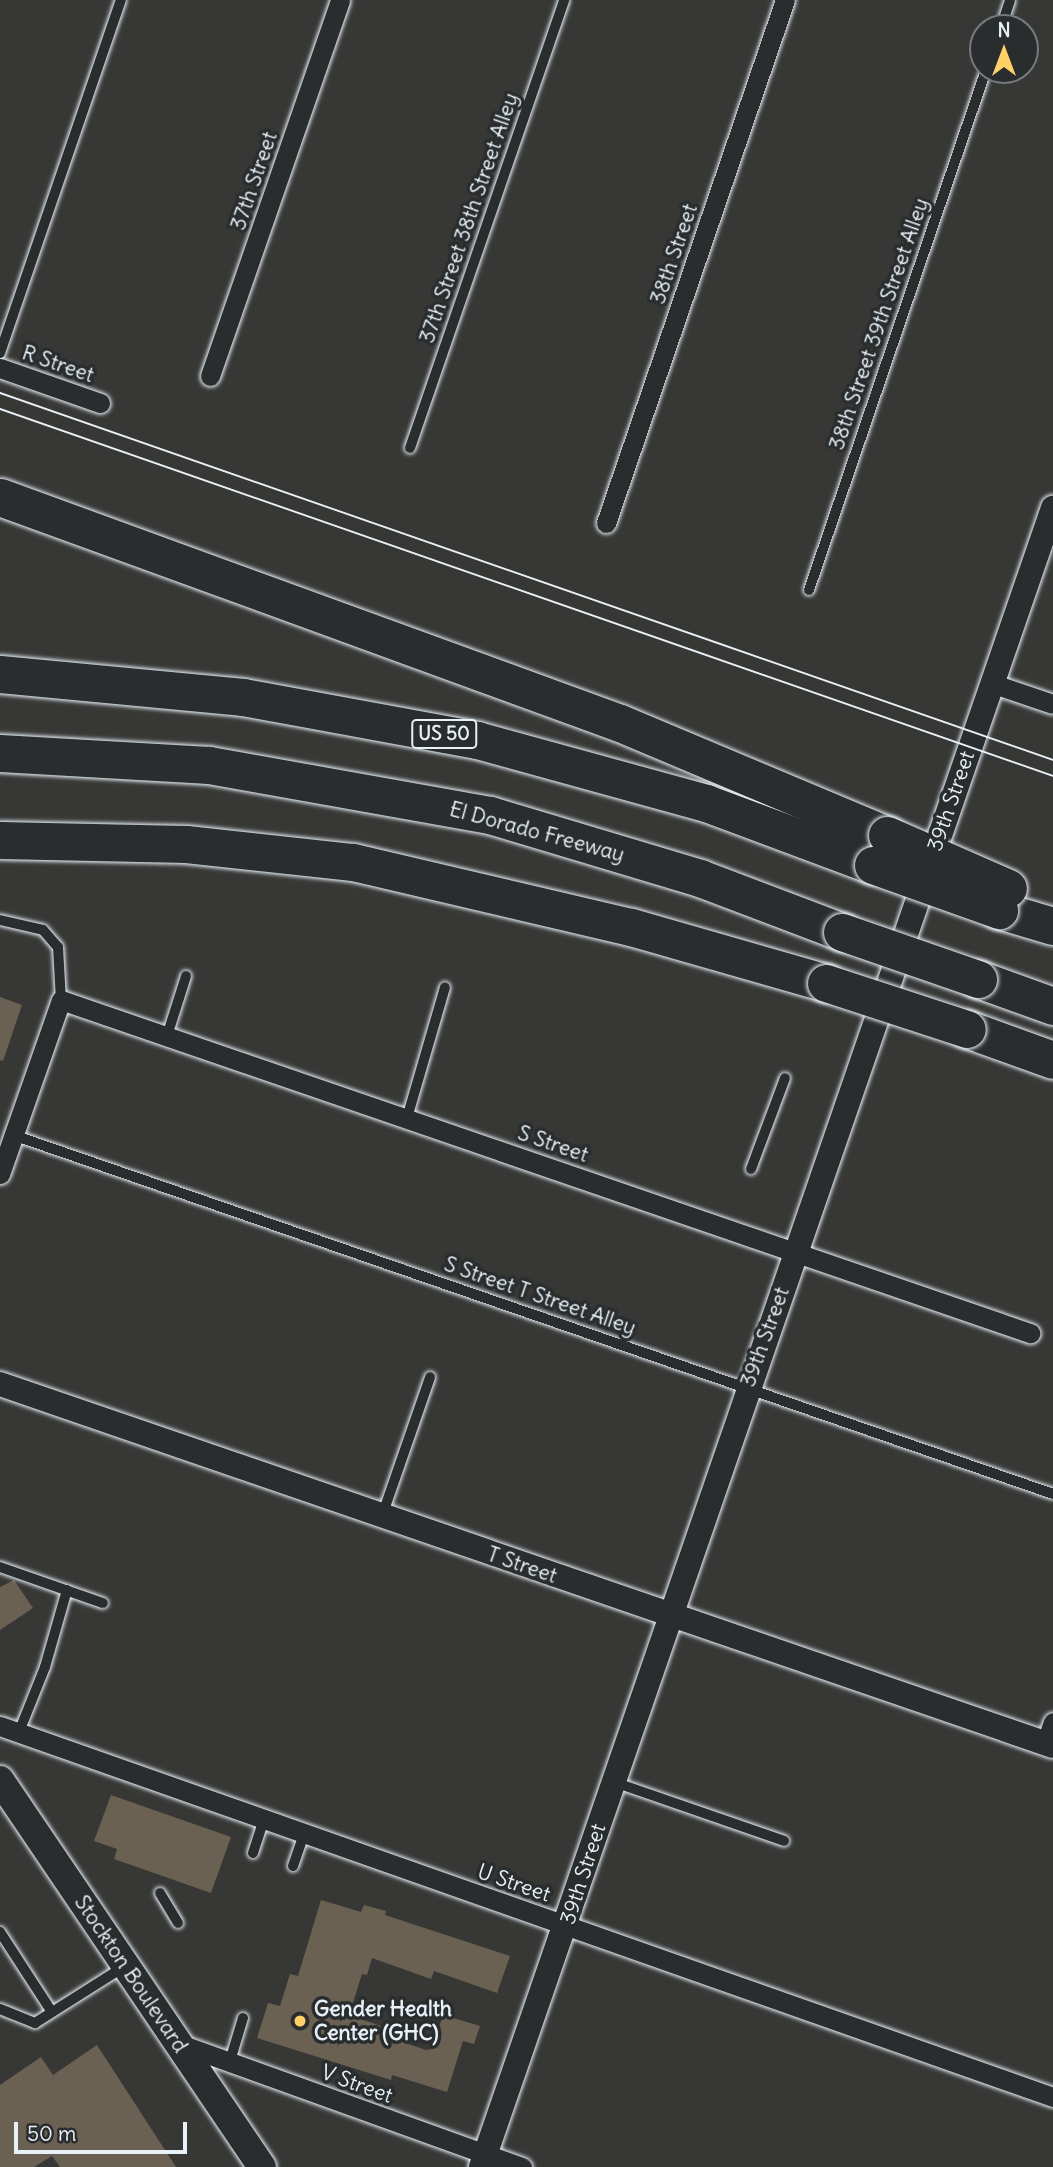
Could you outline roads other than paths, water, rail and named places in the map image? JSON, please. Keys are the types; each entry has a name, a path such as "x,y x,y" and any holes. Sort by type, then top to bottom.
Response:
{"highway":[{"path":"0,497 620,723 880,850 1003,899 1053,926"},
{"name":"US 50","path":"0,674 243,697 477,740 880,850"},
{"name":"El Dorado Freeway","path":"0,753 209,765 490,815 699,878 842,932 1053,1006"},
{"path":"0,840 186,844 353,862 631,927 826,982 1053,1060"},
{"path":"1003,899 1053,909"}],"main road":[{"name":"Stockton Boulevard","path":"0,1780 262,2167"}],"street":[{"name":"37th Street","path":"211,376 340,0"},
{"name":"38th Street","path":"606,523 785,0"},
{"name":"R Street","path":"0,368 100,403"},
{"name":"39th Street","path":"483,2161 566,1926 747,1388 1053,508"},
{"path":"991,683 1053,704"},
{"path":"0,1174 61,1000"},
{"name":"S Street","path":"61,1000 1030,1333"},
{"name":"T Street","path":"0,1384 669,1617 1051,1741"},
{"name":"U Street","path":"0,1726 1053,2097"},
{"name":"V Street","path":"177,2043 230,2061 483,2161 522,2167"}],"lane":[{"path":"0,353 121,0"},
{"name":"37th Street 38th Street Alley","path":"411,448 564,0"},
{"name":"38th Street 39th Street Alley","path":"809,590 981,84"},
{"path":"0,920 43,930 58,947 61,1000"},
{"path":"167,1036 186,976"},
{"path":"407,1118 445,987"},
{"path":"751,1169 785,1078"},
{"name":"S Street T Street Alley","path":"13,1135 1053,1494"},
{"path":"382,1517 430,1377"},
{"path":"0,1567 103,1603"},
{"path":"19,1732 45,1667 67,1590"},
{"path":"614,1782 784,1841"},
{"path":"253,1853 264,1819"},
{"path":"293,1866 304,1834"},
{"path":"160,1893 178,1923"},
{"path":"0,1933 52,2012"},
{"path":"0,2009 35,2023 126,1966"},
{"path":"230,2061 243,2018"}],"tram line":[{"path":"0,393 1053,760"},
{"path":"0,409 1053,776"}],"place":[{"name":"Gender Health Center (GHC)","path":"300,2021"}]}
